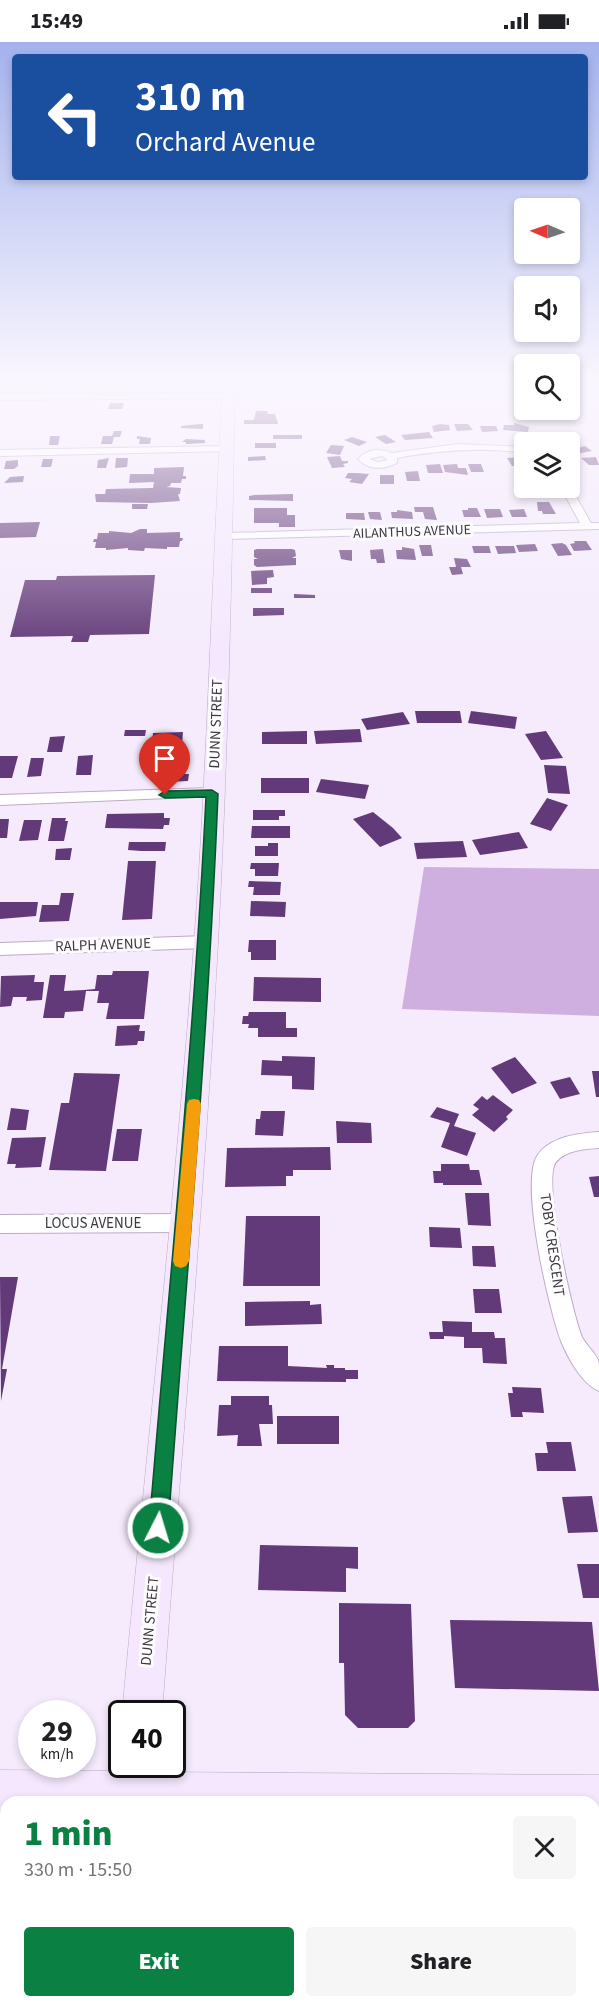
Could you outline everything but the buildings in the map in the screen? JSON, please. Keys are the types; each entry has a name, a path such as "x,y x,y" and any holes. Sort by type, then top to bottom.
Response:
{"street":[{"name":"DUNN STREET","path":"143,1700 185,1223 206,942 226,472"},
{"path":"573,498 593,526"},
{"name":"AILANTHUS AVENUE","path":"225,536 593,526"},
{"path":"0,800 212,794"},
{"name":"RALPH AVENUE","path":"0,949 206,942"},
{"name":"TOBY CRESCENT","path":"599,1140 561,1147 545,1161 542,1173 544,1208 561,1305 574,1343 599,1380"},
{"name":"LOCUS AVENUE","path":"0,1224 185,1223"},
{"path":"0,1791 137,1786 599,1796"}],"shaded area":[{"path":"424,867 599,869 599,1016 402,1009"}],"slow traffic":[{"path":"181,1261 194,1104"}],"route":[{"path":"158,1528 185,1223 206,942 212,794 165,795"}]}
